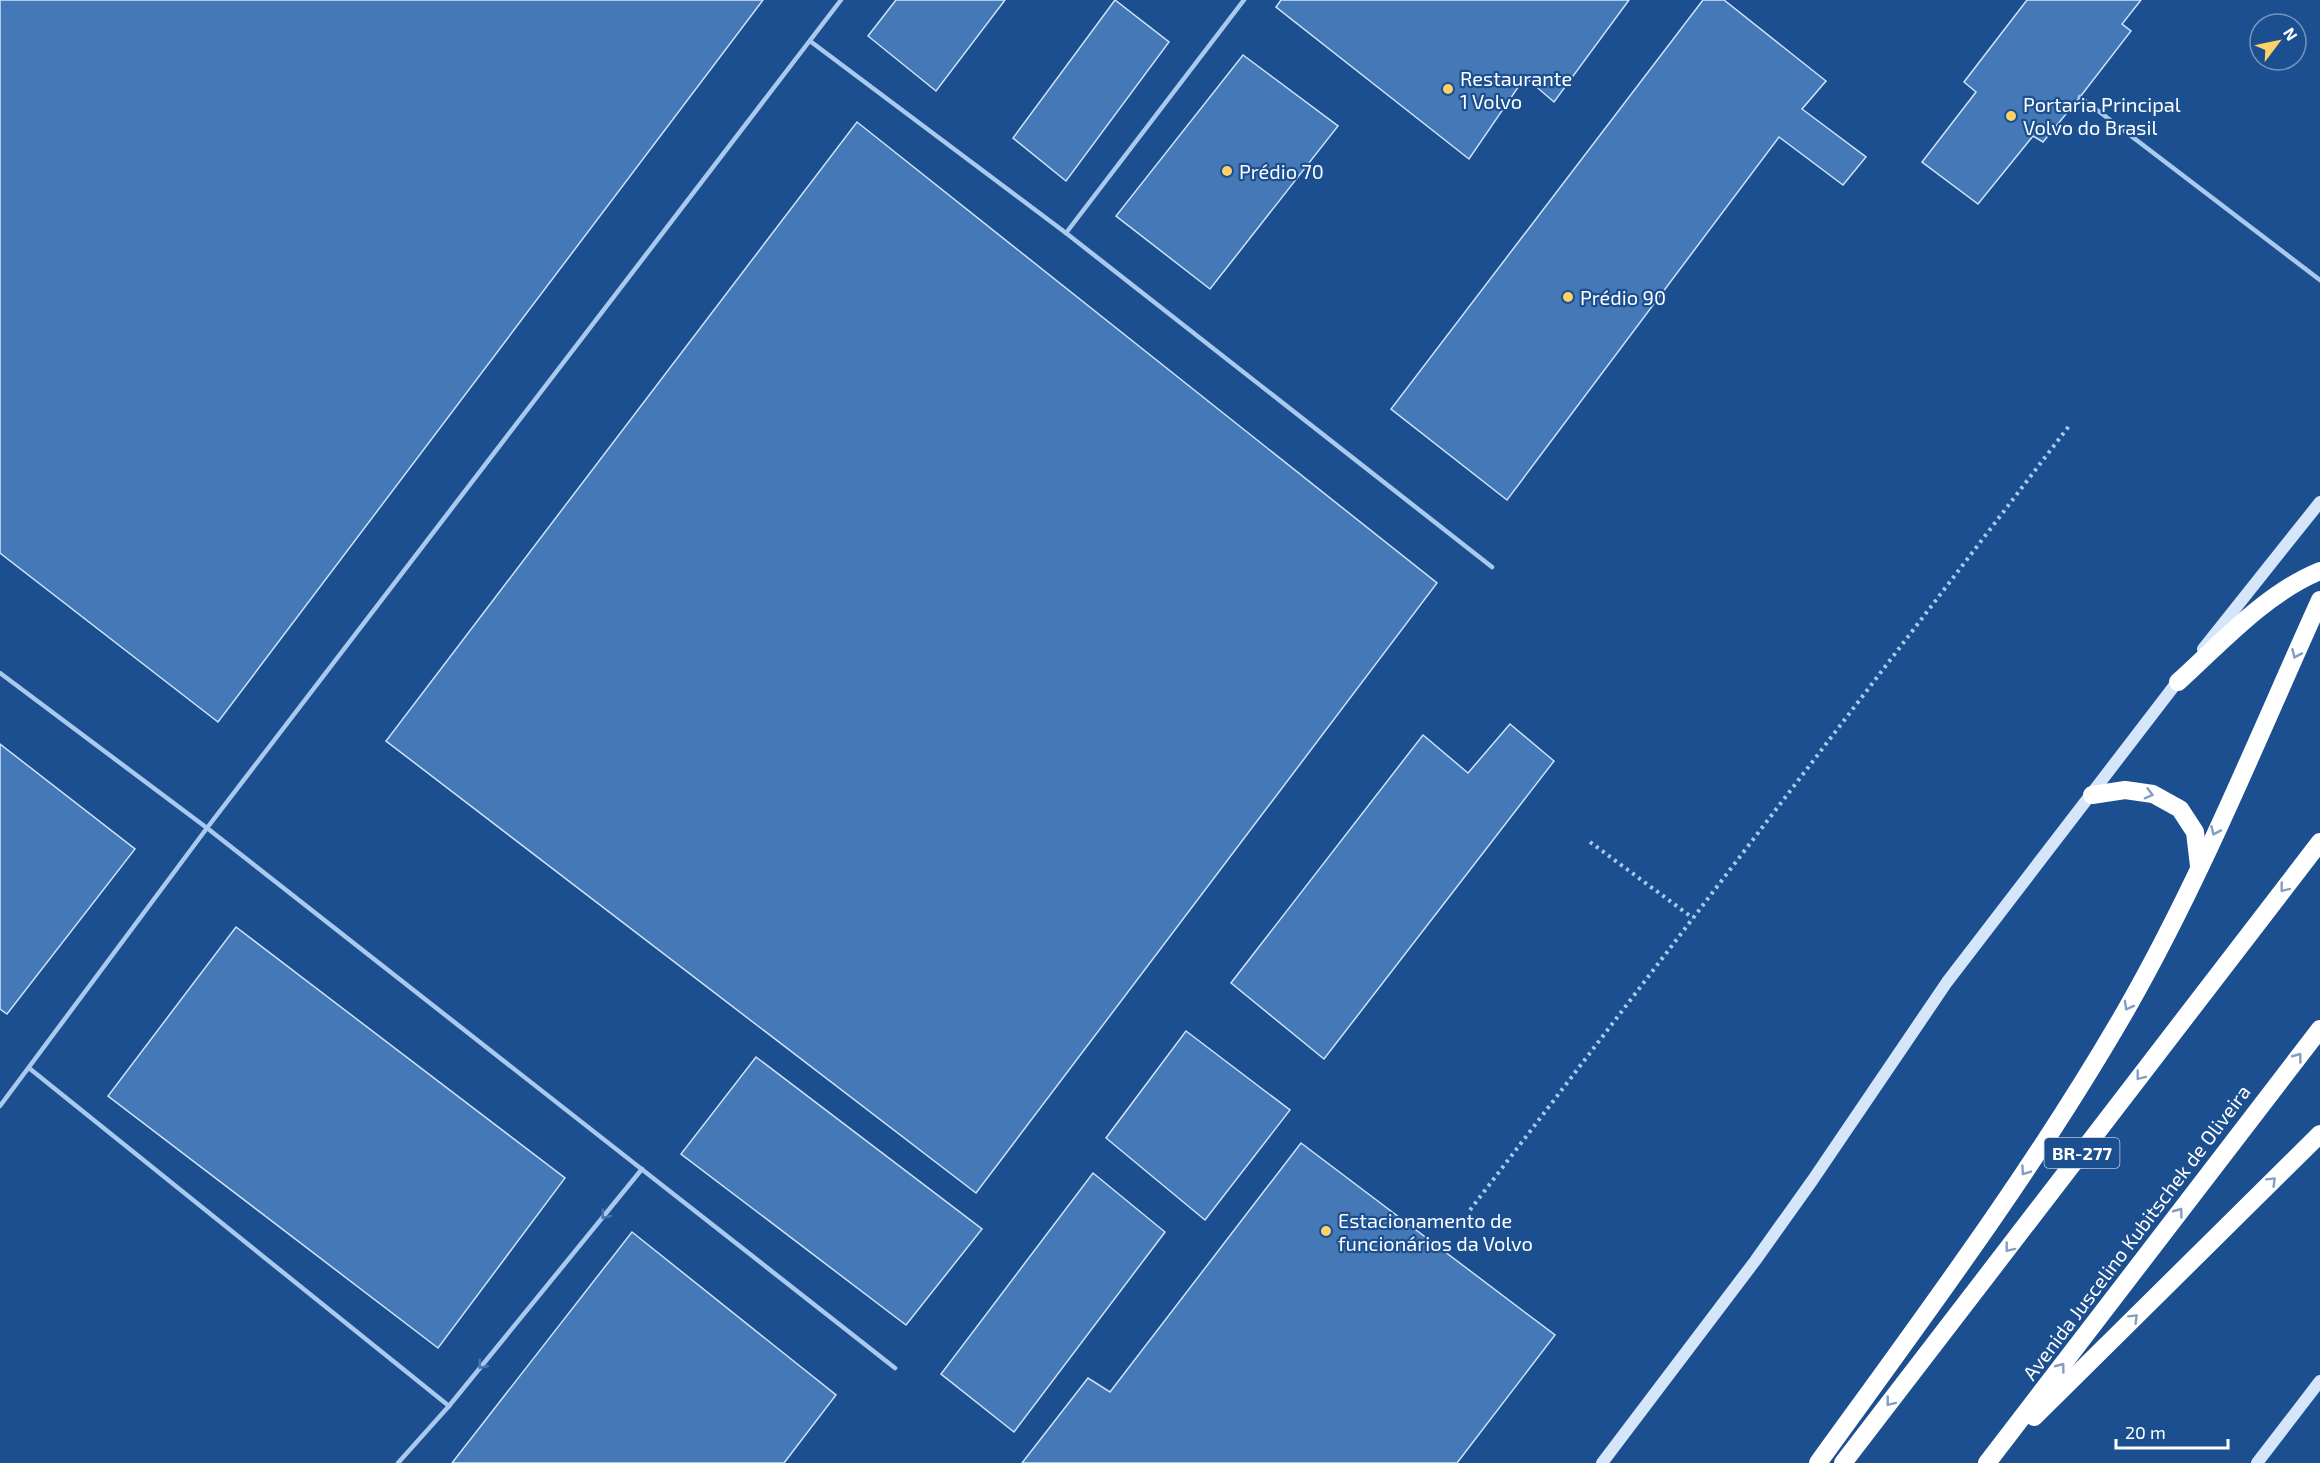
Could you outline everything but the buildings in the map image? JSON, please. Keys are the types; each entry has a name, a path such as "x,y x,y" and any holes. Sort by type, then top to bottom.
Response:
{"highway":[{"path":"2178,682 2277,594 2304,577 2320,571"},
{"path":"1818,1463 2021,1178 2078,1090 2164,942 2320,600"},
{"path":"2092,795 2125,790 2153,794 2180,809 2195,832 2199,867"},
{"name":"BR-277","path":"1843,1463 2320,842"},
{"name":"Avenida Juscelino Kubitschek de Oliveira","path":"1987,1463 2320,1029"},
{"path":"1987,1463 2320,1134"}],"street":[{"path":"1602,1463 1762,1252 1947,982 2320,502"},
{"path":"2257,1463 2320,1381"}],"lane":[{"path":"0,1106 207,828 842,0"},
{"path":"1066,233 1244,0"},
{"path":"810,41 1066,233 1492,567"},
{"path":"2080,97 2320,280"},
{"path":"0,673 207,828 895,1368"},
{"path":"29,1068 449,1406"},
{"path":"398,1463 449,1406 642,1169"}],"path":[{"path":"1470,1210 2069,426"},
{"path":"1590,842 1693,918"}],"place":[{"name":"Restaurante 1 Volvo","path":"1448,89"},
{"name":"Portaria Principal Volvo do Brasil","path":"2011,116"},
{"name":"Prédio 70","path":"1227,171"},
{"name":"Prédio 90","path":"1568,297"},
{"name":"Estacionamento de funcionários da Volvo","path":"1326,1231"}]}
